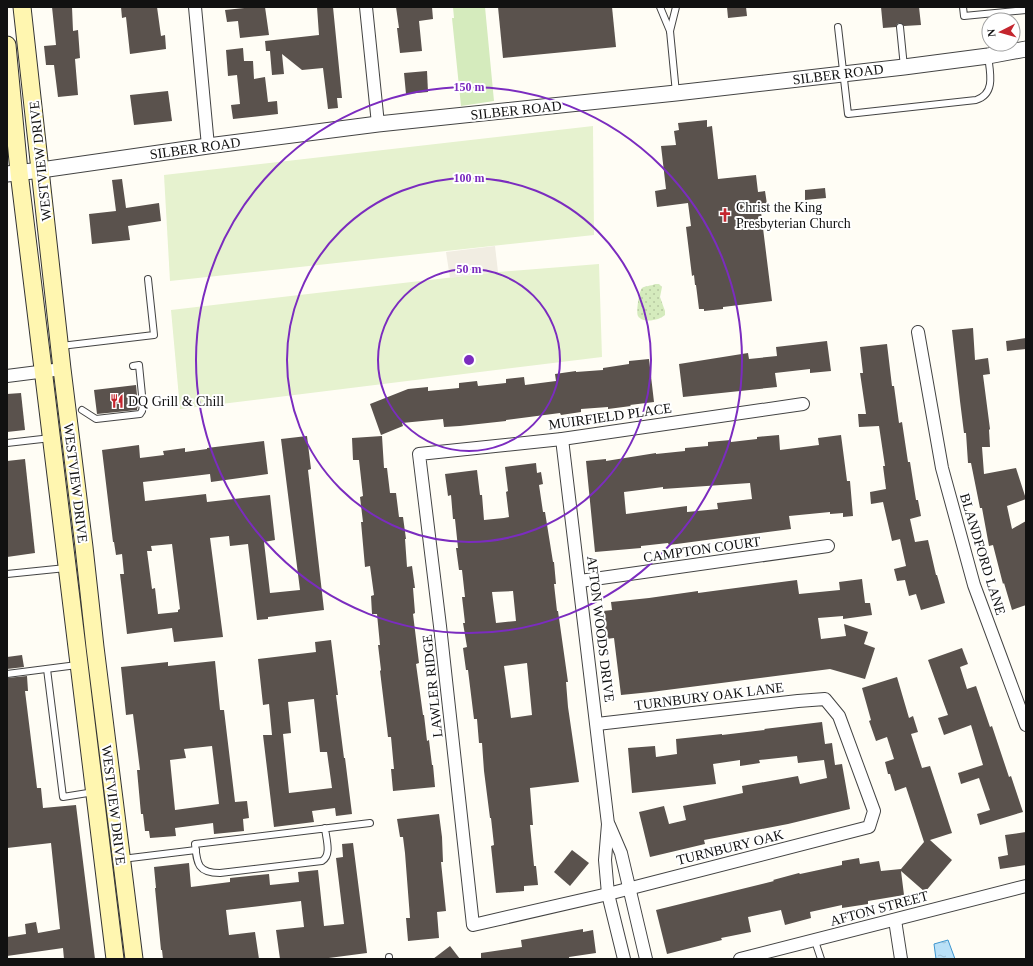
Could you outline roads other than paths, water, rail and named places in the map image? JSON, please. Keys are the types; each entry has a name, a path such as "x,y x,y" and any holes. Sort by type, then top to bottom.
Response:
{"main road":[{"name":"WESTVIEW DRIVE","path":"22,7 62,369 95,647 113,854 115,959"},
{"name":"WESTVIEW DRIVE","path":"7,45 13,173 44,371 94,792 113,854 134,959"},
{"path":"78,657 95,647"}],"street":[{"path":"195,7 208,146"},
{"path":"366,7 378,124"},
{"name":"SILBER ROAD","path":"13,173 378,124 676,93 904,67 988,56 1026,49"},
{"name":"BLANDFORD LANE","path":"918,332 942,468 974,585 1026,725"},
{"path":"7,376 62,369"},
{"name":"MUIRFIELD PLACE","path":"419,454 562,439 804,404"},
{"name":"AFTON WOODS DRIVE","path":"562,439 608,824 605,860 608,894 624,959"},
{"name":"LAWLER RIDGE","path":"419,454 442,642 472,915"},
{"name":"CAMPTON COURT","path":"580,580 828,546"},
{"name":"TURNBURY OAK","path":"472,915 474,925 608,894 869,827 874,811 839,716 825,699"},
{"name":"TURNBURY OAK LANE","path":"597,724 798,700 825,699"},
{"name":"AFTON WOODS DRIVE","path":"608,824 621,853 646,959"},
{"name":"AFTON STREET","path":"740,959 1026,886"},
{"path":"896,920 901,959"}],"lane":[{"path":"660,7 670,31 676,93"},
{"path":"670,31 676,7"},
{"path":"963,7 964,16 1026,10"},
{"path":"838,27 848,114 984,98 988,92 990,84 988,56"},
{"path":"900,27 904,67"},
{"path":"60,346 154,336 148,279"},
{"path":"82,410 96,419 140,414 143,405 139,365 133,366"},
{"path":"7,443 52,438"},
{"path":"7,574 68,568"},
{"path":"7,674 48,669 78,657"},
{"path":"48,669 63,797 94,792"},
{"path":"325,828 328,854 322,861 220,873 209,873 203,870 197,862 195,844 325,828 370,823"},
{"path":"113,854 196,850"},
{"path":"815,940 821,959"}],"water":[{"path":"948,940 955,959 936,959 934,944"}],"place":[{"name":"Christ the King Presbyterian Church","path":"725,215"},
{"name":"DQ Grill & Chill","path":"117,401"}]}
